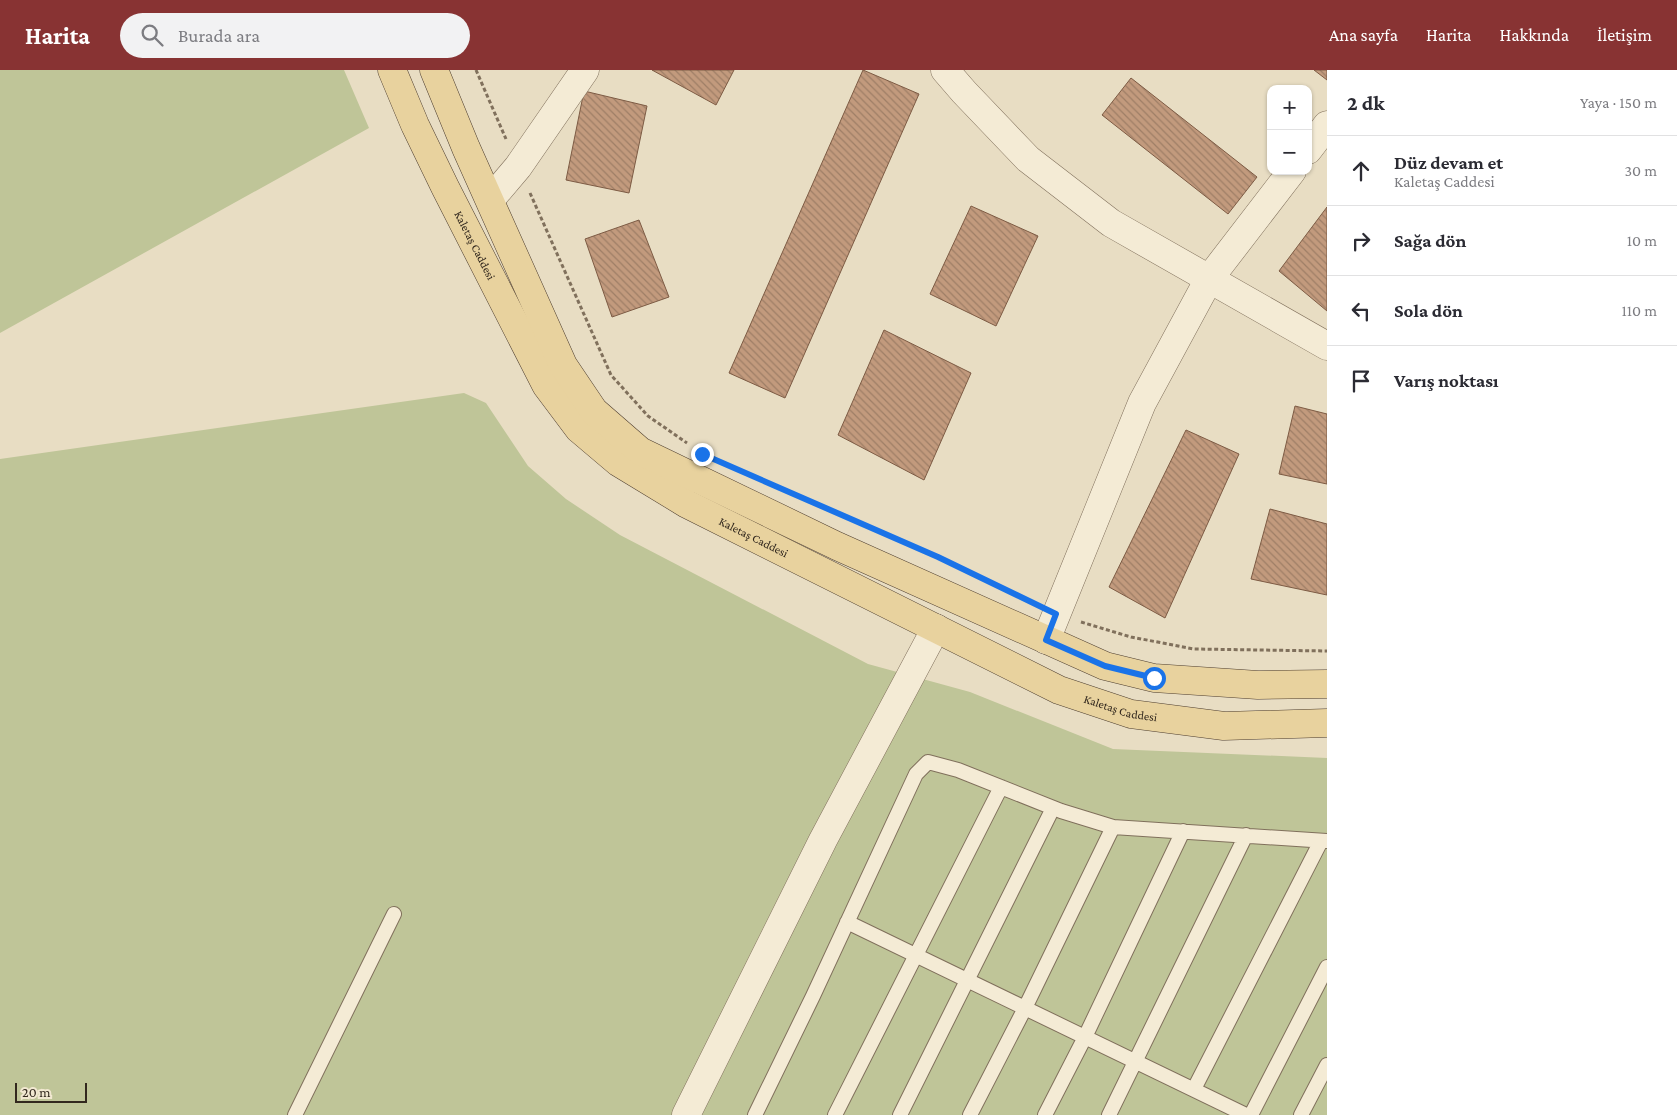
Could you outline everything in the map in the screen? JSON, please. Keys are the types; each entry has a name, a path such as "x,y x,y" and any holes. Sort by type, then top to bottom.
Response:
{"main road":[{"name":"Kaletaş Caddesi","path":"392,70 445,187 546,385 579,429 618,462 687,504 1059,690 1131,714 1224,726 1327,724"},
{"path":"434,70 563,365 594,411 640,451 837,546 1105,666 1154,678 1258,685 1327,684"}],"street":[{"path":"490,200 518,167 585,70"},
{"path":"945,70 1028,159 1112,223 1327,346"},
{"path":"1312,145 1327,125"},
{"path":"1046,640 1142,403 1209,279 1289,175"},
{"path":"686,1115 823,840 936,628"}],"lane":[{"path":"755,1115 916,774 928,762 958,770 1053,808 1112,827 1324,841 1194,1090"},
{"path":"835,1115 1001,787"},
{"path":"900,1115 1053,808"},
{"path":"970,1115 1025,1008 1112,827"},
{"path":"1045,1115 1085,1037 1183,831"},
{"path":"1109,1115 1246,835"},
{"path":"295,1115 394,914"},
{"path":"847,922 1136,1061 1194,1090 1223,1110 1246,1115"},
{"path":"1251,1115 1327,967"},
{"path":"1300,1115 1327,1064"}],"path":[{"path":"476,70 611,375 648,416 695,448"},
{"path":"775,485 938,557 1056,614 1131,637 1194,649 1327,651"}],"green space":[{"path":"0,70 344,70 369,128 0,333"},
{"path":"464,393 486,403 528,466 566,499 620,535 868,664 970,692 1113,749 1327,758 1327,1115 0,1115 0,459"}],"building":[{"path":"652,70 734,70 716,105"},
{"path":"863,70 919,94 785,398 729,373"},
{"path":"1314,70 1327,70 1327,80"},
{"path":"1131,78 1257,177 1228,214 1102,115"},
{"path":"584,91 647,106 629,193 566,180"},
{"path":"971,206 1038,236 996,326 930,294"},
{"path":"1327,207 1327,311 1279,271"},
{"path":"639,220 669,297 612,317 585,239"},
{"path":"884,330 971,373 924,480 838,435"},
{"path":"1295,406 1327,414 1327,484 1279,474"},
{"path":"1186,430 1239,454 1165,618 1109,587"},
{"path":"1270,509 1327,524 1327,595 1251,579"}],"route":[{"path":"702,454 938,557 1056,614 1046,640 1105,666 1154,678"}]}
